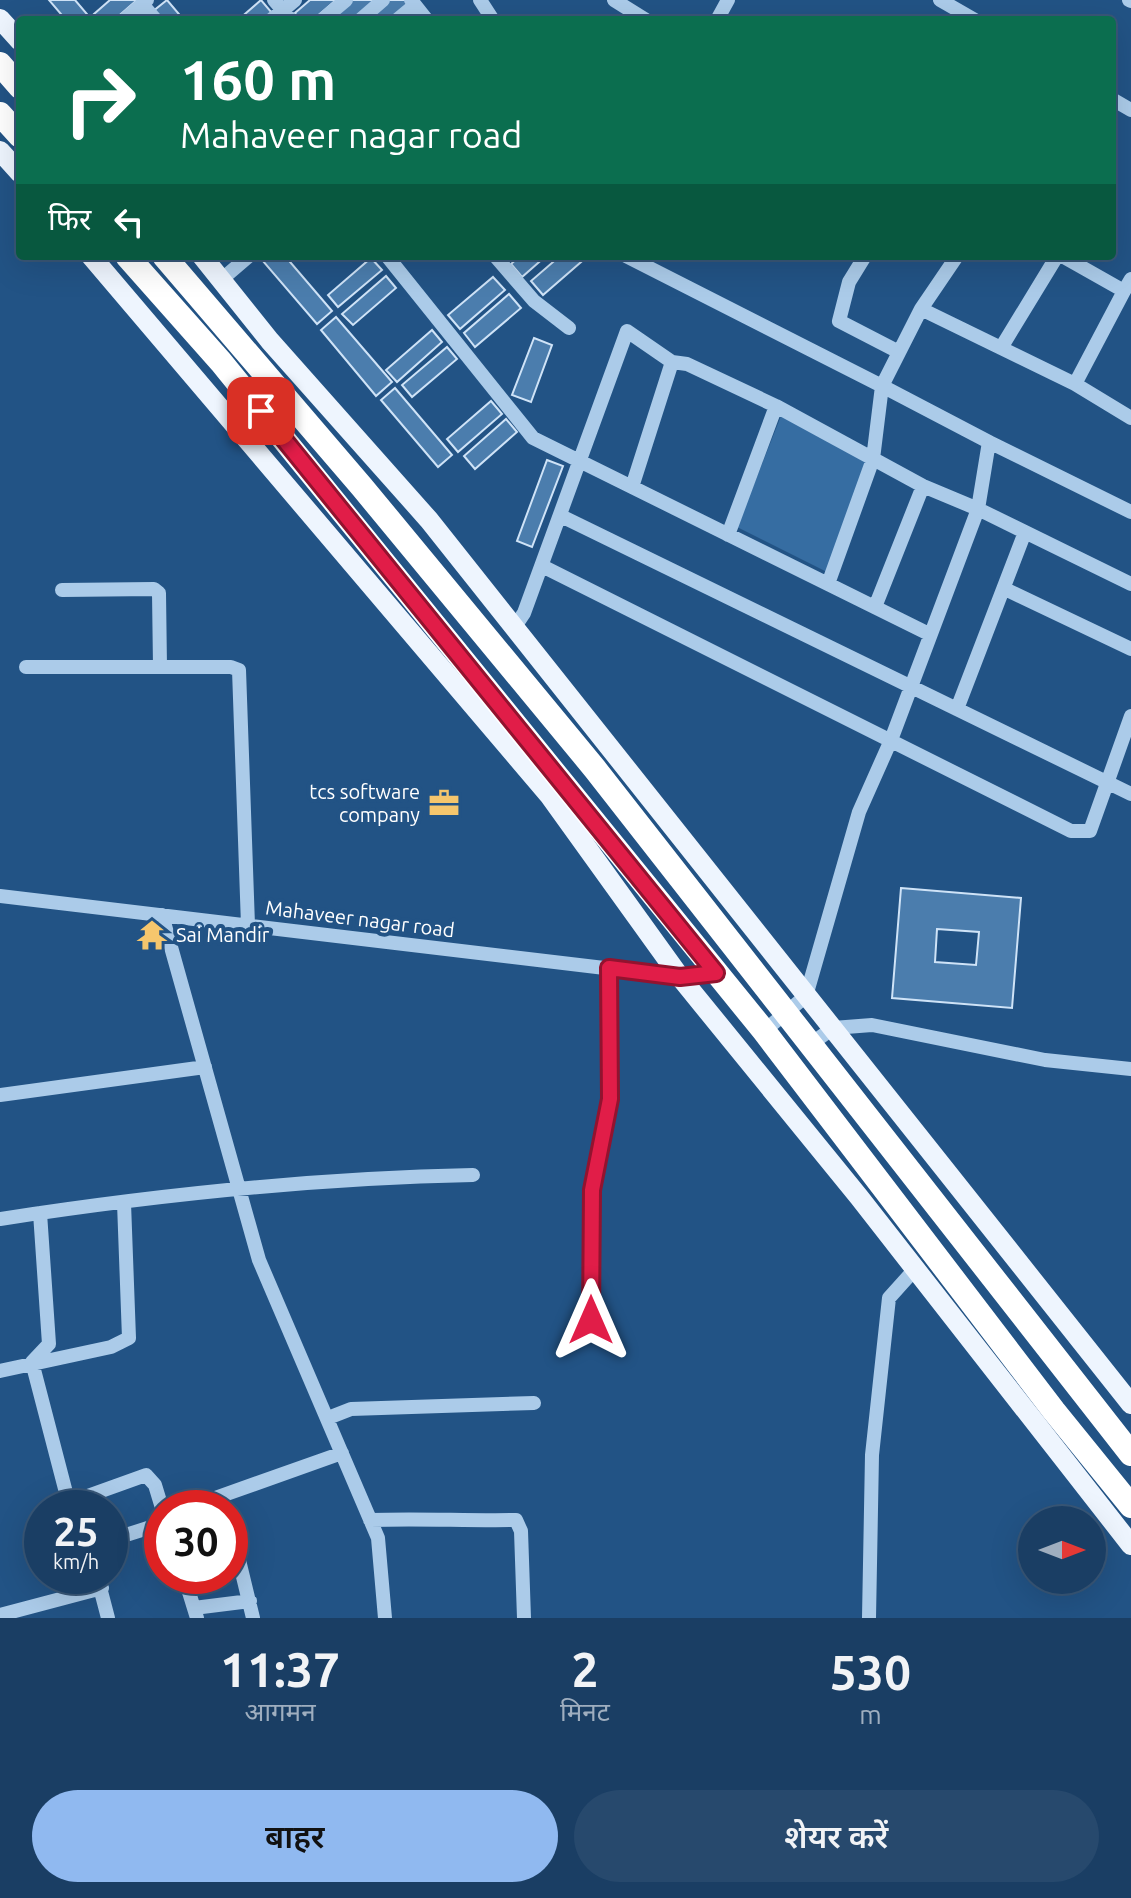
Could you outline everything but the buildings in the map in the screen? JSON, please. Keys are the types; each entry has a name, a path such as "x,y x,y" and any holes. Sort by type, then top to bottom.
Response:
{"highway":[{"path":"0,64 16,82"},
{"path":"0,114 16,132"},
{"path":"131,260 221,362 764,1031 1054,1411 1131,1506"},
{"path":"167,260 362,487 595,769 1131,1454"}],"main road":[{"path":"0,19 16,37"},
{"path":"0,151 16,169"},
{"path":"94,260 549,795 680,977 915,1269 1131,1545"},
{"path":"205,260 270,341 429,520 1131,1404"}],"street":[{"path":"280,13 295,0"},
{"path":"327,16 346,0"},
{"path":"365,16 383,0"},
{"path":"614,0 625,15"},
{"path":"940,0 968,16"},
{"path":"129,16 145,2"},
{"path":"221,280 244,260"},
{"path":"390,260 533,438 929,634"},
{"path":"498,260 534,301 569,328"},
{"path":"634,260 1131,512"},
{"path":"863,260 849,282 839,321 899,352"},
{"path":"828,584 873,459 882,386 921,309 954,260"},
{"path":"1001,348 1057,260"},
{"path":"1069,260 1128,285 1075,384"},
{"path":"1116,308 1131,316"},
{"path":"921,309 1075,384 1131,418"},
{"path":"514,628 524,613 542,566 627,331 672,362 687,364 776,406 923,486 978,509 1131,584"},
{"path":"632,487 672,362"},
{"path":"728,535 776,406"},
{"path":"764,1031 806,996 859,812 891,740 978,509 989,442"},
{"path":"875,607 923,486"},
{"path":"561,516 1131,794"},
{"path":"957,709 1025,532"},
{"path":"542,566 1071,831 1090,831 1131,716"},
{"path":"62,590 154,589 159,593 160,667"},
{"path":"1005,589 1131,649"},
{"path":"26,667 231,667 239,670 248,925"},
{"name":"Mahaveer nagar road","path":"0,896 680,977 716,973"},
{"path":"162,915 259,1260 378,1538 385,1618"},
{"path":"591,1320 592,1190 610,1099 609,968"},
{"path":"811,1044 833,1028 872,1025 1045,1060 1131,1069"},
{"path":"0,1095 205,1067"},
{"path":"0,1219 239,1188 473,1175"},
{"path":"0,1371 111,1347 129,1338 124,1203"},
{"path":"32,1362 49,1344 40,1213"},
{"path":"869,1618 872,1455 889,1298 915,1269"},
{"path":"32,1362 65,1490"},
{"path":"328,1418 351,1409 534,1403"},
{"path":"248,1492 342,1453"},
{"path":"108,1490 146,1475 157,1490"},
{"path":"370,1520 434,1517 447,1521 516,1520 521,1531 524,1618"},
{"path":"248,1593 253,1618"},
{"path":"0,1615 63,1594"},
{"path":"102,1594 108,1618"},
{"path":"195,1613 250,1601"}],"shaded area":[{"path":"781,416 872,460 827,572 737,527"}],"place":[{"name":"tcs software company","path":"444,803"},
{"name":"Sai Mandir","path":"152,935"}],"route":[{"path":"261,411 716,973 680,977 609,968 610,1099 592,1190 591,1320"}]}
